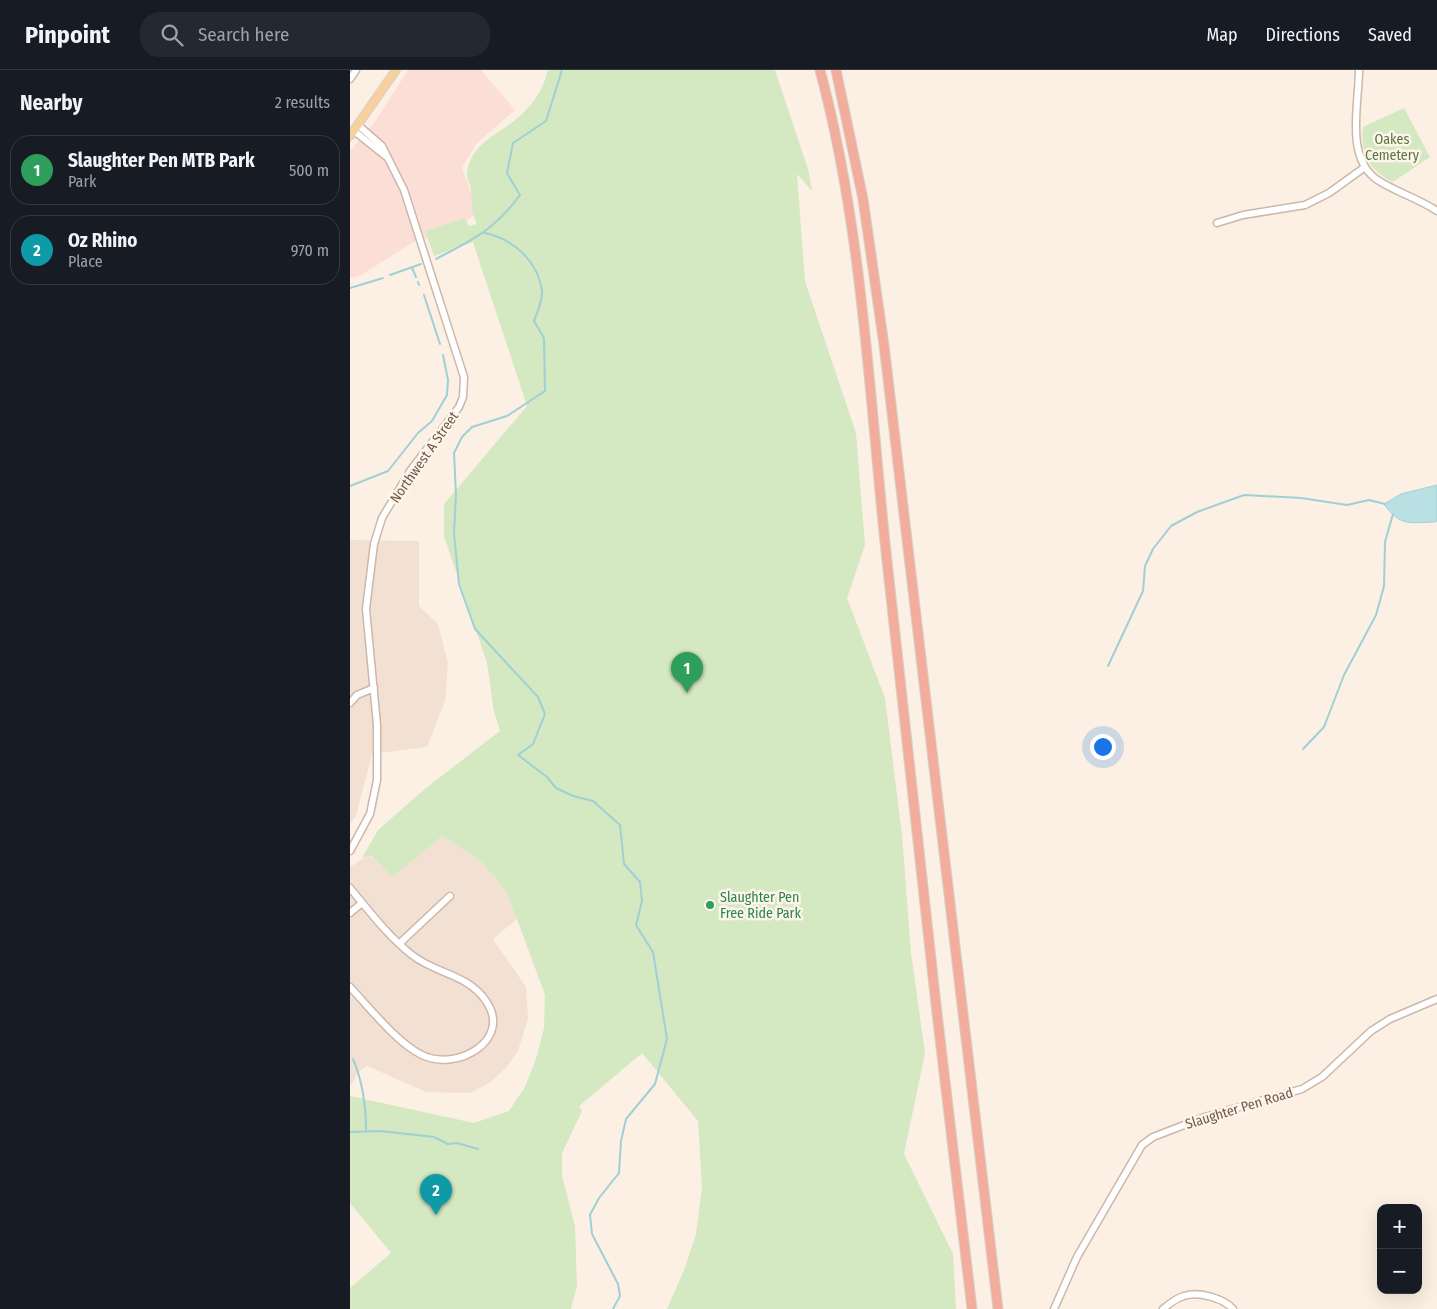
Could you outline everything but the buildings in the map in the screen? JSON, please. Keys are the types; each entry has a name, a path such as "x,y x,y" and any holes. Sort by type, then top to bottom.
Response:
{"highway":[{"path":"820,70 841,168 861,293 890,585 972,1309"},
{"path":"836,70 863,199 884,345 998,1309"}],"main road":[{"path":"353,130 396,70"}],"street":[{"path":"350,79 356,70"},
{"path":"1359,70 1358,147 1364,167 1376,178 1437,211"},
{"name":"Northwest A Street","path":"350,851 370,814 377,780 377,725 366,609 374,544 382,518 410,471 459,407 464,389 464,377 404,190 382,146 353,130"},
{"path":"1217,224 1243,215 1305,205 1329,193 1364,167"},
{"path":"350,703 357,695 374,688"},
{"path":"350,888 400,943 424,964 460,978 474,987 487,1002 493,1017 493,1032 480,1046 459,1060 438,1060 421,1055 403,1041 350,988"},
{"path":"400,943 450,896"},
{"path":"350,912 362,902"},
{"name":"Slaughter Pen Road","path":"1054,1309 1077,1258 1142,1145 1168,1130 1220,1112 1277,1098 1302,1089 1322,1077 1371,1031 1390,1019 1437,998"},
{"path":"1163,1309 1176,1300 1194,1294 1216,1298 1229,1304 1233,1309"}],"shaded area":[{"path":"408,70 481,70 515,110 477,143 462,168 478,212 458,228 410,244 360,276 350,278 350,151 374,123"},
{"path":"350,540 419,541 419,606 438,624 448,663 445,701 427,747 372,754 356,816 350,824"},
{"path":"442,836 481,861 507,892 518,918 493,939 526,987 528,1018 518,1051 506,1068 488,1084 469,1093 426,1092 367,1066 357,1073 353,1083 350,1084 350,867 369,855 393,877"}],"green space":[{"path":"548,70 775,70 808,169 812,191 797,174 805,281 856,433 865,545 847,598 885,698 902,835 911,953 925,1053 904,1154 953,1254 956,1309 667,1309 684,1270 696,1234 702,1187 698,1121 642,1053 579,1106 582,1111 562,1153 562,1176 575,1226 577,1286 571,1309 350,1309 350,1288 391,1253 350,1203 350,1096 474,1123 509,1111 525,1087 536,1059 544,1028 545,995 507,892 481,861 442,836 393,877 370,855 362,858 378,830 426,788 500,731 494,712 487,663 444,536 444,504 527,406 473,242 434,256 425,231 465,218 469,226 477,224 472,210 471,188 467,175 470,161 482,145 528,108 542,88"},
{"name":"Oakes Cemetery","path":"1404,108 1430,157 1393,182 1378,173 1368,160 1363,145 1363,127"}],"water":[{"path":"1437,485 1437,521 1405,522 1395,516 1384,504 1401,494"}],"waterway":[{"path":"436,259 482,233 501,217 520,195 507,173 513,143 546,121 562,70"},
{"path":"485,233 505,240 514,246 530,261 540,280 542,298 534,321 544,338 545,391 507,416 472,427 462,437 454,453 456,495 454,533 459,584 475,629 538,697 545,714 533,744 518,755 547,777 556,788 573,796 593,801 620,825 624,864 640,882 642,901 636,925 653,952 667,1039 655,1084 626,1119 621,1141 619,1173 599,1198 590,1215 592,1234 618,1284 620,1296 613,1309"},
{"path":"390,275 421,264"},
{"path":"412,268 416,277"},
{"path":"350,288 383,278"},
{"path":"424,295 440,344"},
{"path":"350,486 388,471 418,433 432,421 447,395 448,380 443,355"},
{"path":"1108,666 1143,591 1145,566 1153,549 1171,526 1197,512 1244,495 1301,498 1347,505 1369,500 1385,504"},
{"path":"1303,749 1324,727 1344,675 1376,615 1384,586 1385,542 1393,514"},
{"path":"353,1059 363,1094 366,1131"},
{"path":"350,1132 380,1131 434,1137 448,1144 457,1143 478,1149"}],"place":[{"name":"Slaughter Pen MTB Park","path":"687,693"},
{"name":"Slaughter Pen Free Ride Park","path":"710,905"},
{"name":"Oz Rhino","path":"436,1215"}]}
